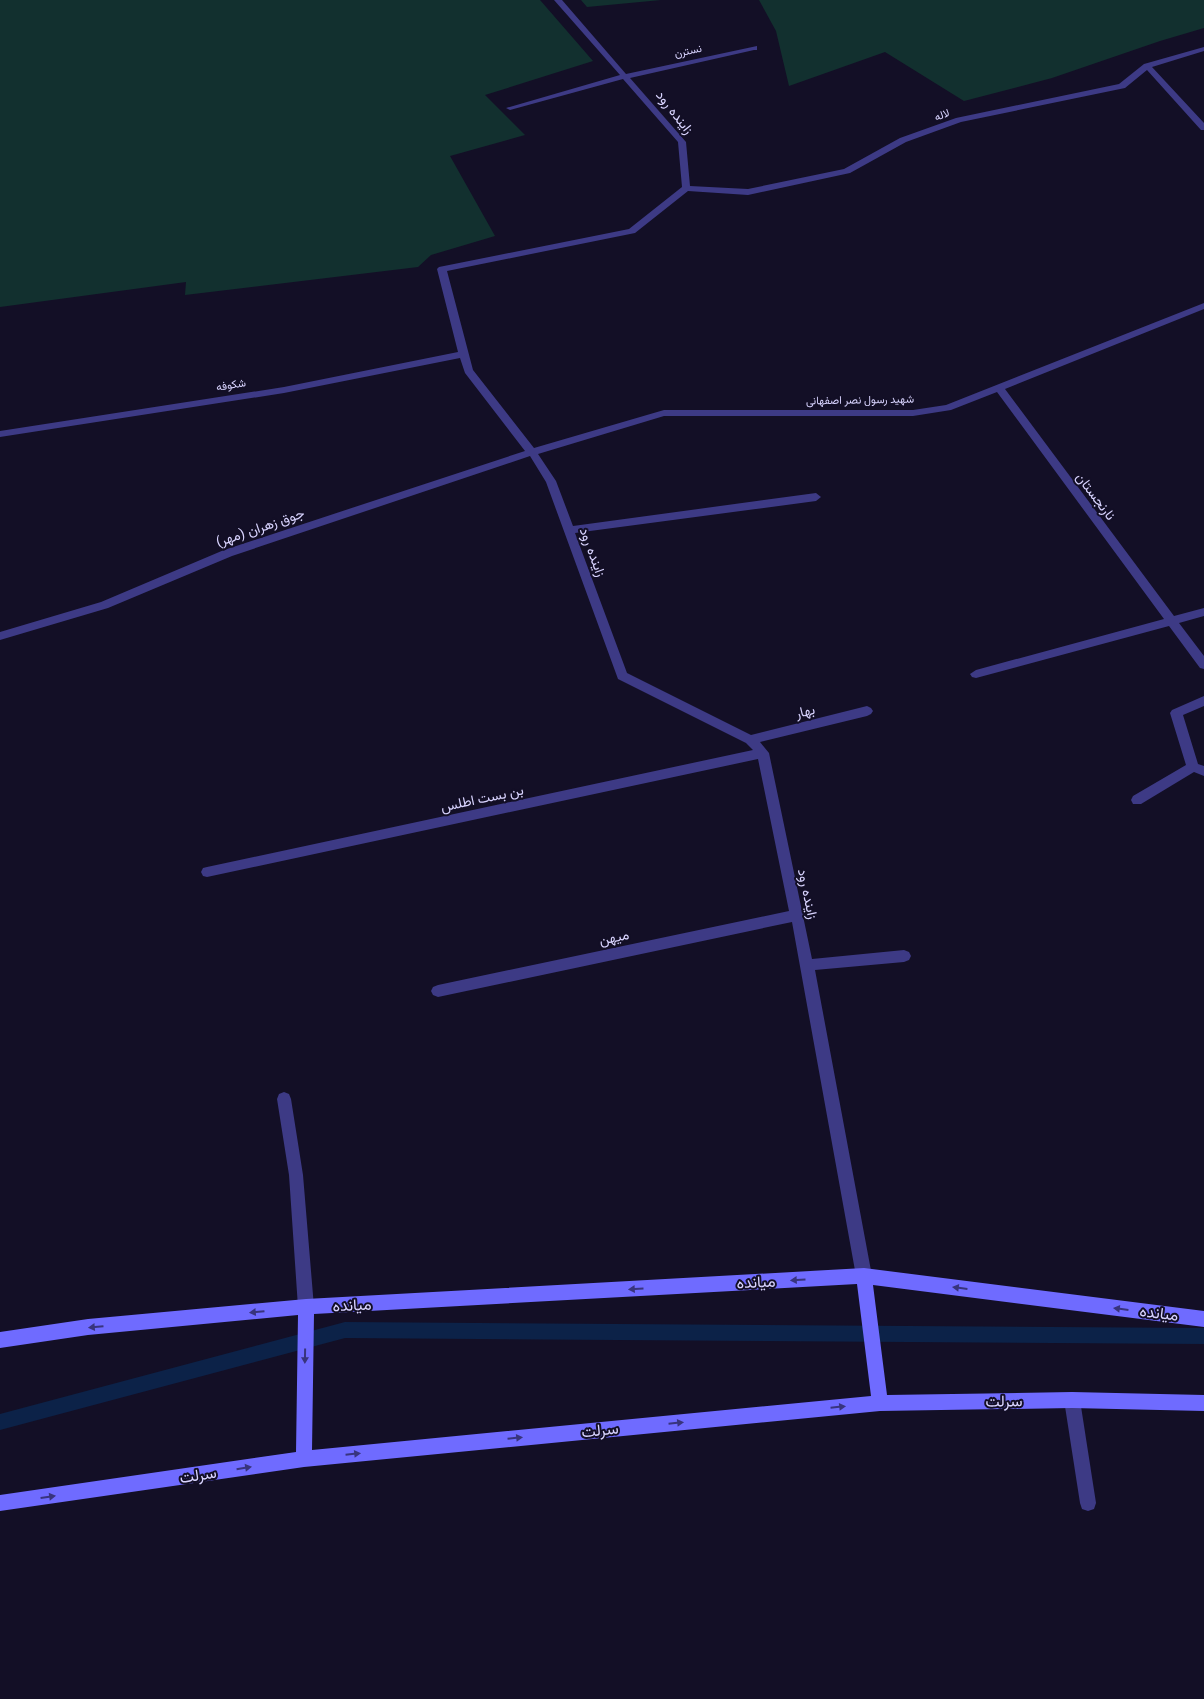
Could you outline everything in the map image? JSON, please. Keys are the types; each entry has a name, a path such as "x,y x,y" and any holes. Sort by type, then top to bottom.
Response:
{"street":[{"name":"زاینده رود","path":"558,0 682,142 686,188 632,231 442,269 468,371 532,452 551,482 622,676 750,740 763,753 807,965 864,1276"},
{"name":"نسترن","path":"510,108 626,76 754,48"},
{"name":"لاله","path":"686,188 748,192 847,171 903,140 959,120 1122,86 1147,66 1204,49"},
{"path":"1147,66 1204,128"},
{"name":"شهید رسول نصر اصفهانی","path":"532,452 664,413 913,413 948,408 1204,306"},
{"name":"شکوفه","path":"0,434 284,390 464,354"},
{"name":"نارنجستان","path":"998,388 1204,665"},
{"name":"جوق زهران (مهر)","path":"0,636 104,605 228,553 532,452"},
{"path":"569,530 816,497"},
{"path":"976,674 1204,612"},
{"path":"1137,800 1198,769 1176,713 1204,701"},
{"name":"بهار","path":"750,740 867,712"},
{"name":"بن بست اطلس","path":"207,872 763,753"},
{"name":"میهن","path":"438,991 797,914"},
{"path":"807,965 904,956"},
{"path":"284,1099 296,1175 306,1307 304,1459"},
{"path":"864,1276 880,1403"},
{"name":"میانده","path":"0,1340 88,1327 306,1307 864,1276 1204,1319"},
{"path":"1072,1400 1088,1503"},
{"name":"سرلت","path":"0,1503 304,1459 880,1403 1072,1400 1204,1403"}],"green space":[{"path":"0,0 540,0 593,61 485,95 525,135 450,156 495,236 431,255 418,267 185,295 186,282 0,307"},
{"path":"581,0 661,0 587,7"},
{"path":"759,0 1204,0 1204,28 1052,78 964,101 885,52 789,86 776,31"}],"waterway":[{"path":"0,1422 345,1330 1204,1336"}]}
